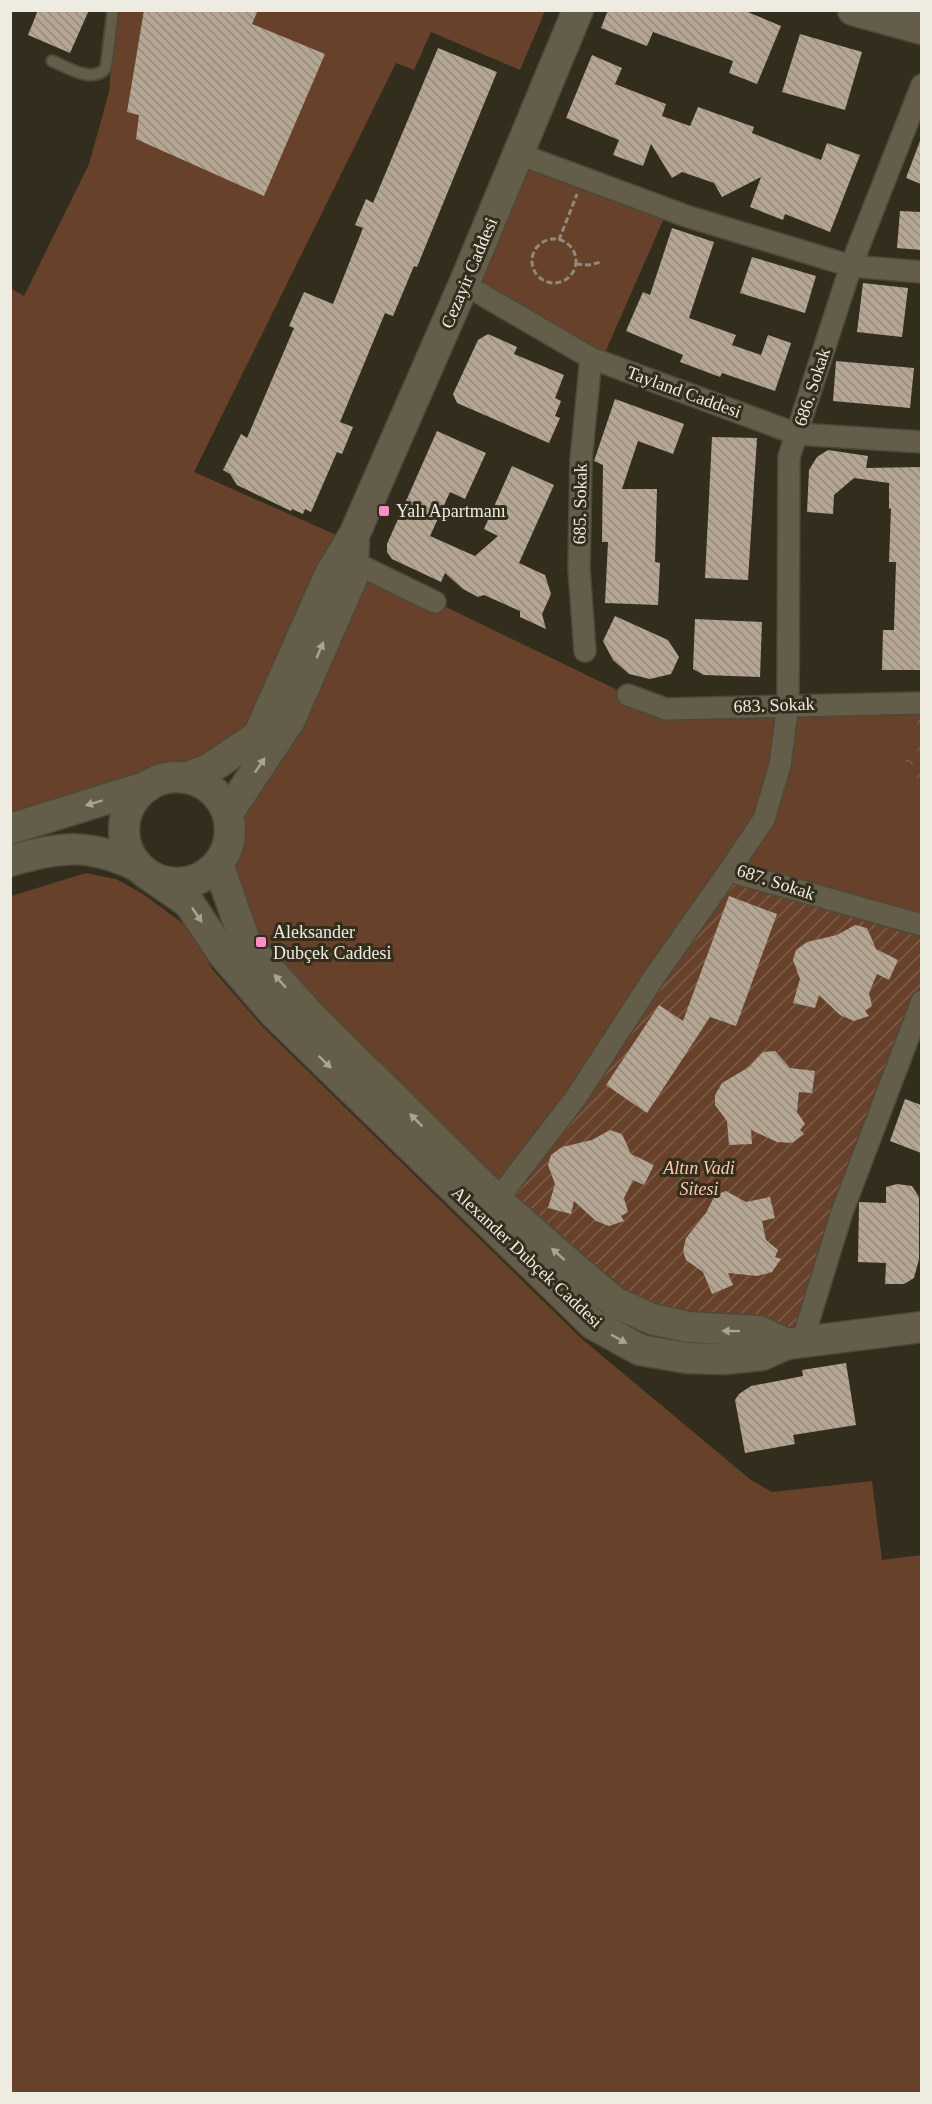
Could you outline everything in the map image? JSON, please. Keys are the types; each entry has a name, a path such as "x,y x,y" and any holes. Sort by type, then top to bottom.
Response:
{"main road":[{"name":"Cezayir Caddesi","path":"185,778 209,769 258,736 287,699 345,571 355,533 464,285 578,10"},
{"path":"854,10 921,29"},
{"name":"Cezayir Caddesi","path":"228,813 290,720 287,699"},
{"path":"10,861 40,852 82,848 112,854 170,883 188,882 204,876 218,864 230,831 228,813 220,797 206,785 185,778 171,777 22,825"},
{"path":"146,873 130,854 125,838 125,821 130,805 150,785"},
{"name":"Alexander Dubçek Caddesi","path":"218,864 246,944 311,1016 497,1200 616,1303 652,1319 699,1328 759,1331 794,1343"},
{"name":"Alexander Dubçek Caddesi","path":"146,873 189,903 223,954 274,1013 594,1324 640,1350 687,1358 724,1359 762,1355 794,1343"},
{"path":"794,1343 921,1327"}],"street":[{"name":"686. Sokak","path":"788,704 789,457 851,266 921,85"},
{"path":"519,154 686,216 851,266 921,272"},
{"name":"Tayland Caddesi","path":"464,285 591,358 796,434 921,442"},
{"name":"685. Sokak","path":"585,651 579,568 579,525 581,460 591,358"},
{"path":"345,571 435,602"},
{"name":"683. Sokak","path":"628,695 666,709 788,704 921,703"},
{"name":"687. Sokak","path":"788,704 780,765 764,819 729,871 921,925"},
{"path":"497,1200 575,1099 655,976 729,871"},
{"path":"794,1343 921,1001"}],"lane":[{"path":"52,61 91,76 103,72 106,67 113,10"}],"path":[{"path":"559,240 584,178"},
{"path":"559,240 570,247 576,264 573,273 560,282 546,282 534,272 532,264 535,250 545,241 559,240"},
{"path":"576,264 589,265 601,262"}],"green space":[{"path":"115,11 545,11 520,70 431,32 414,70 396,63 194,472 350,541 258,736 171,777 11,829 10,288 24,296 89,164 109,92"},
{"path":"519,154 668,209 601,362 464,284"},
{"path":"353,562 628,695 666,709 921,703 921,925 497,1200 311,1016 229,901 227,849 290,720"},
{"path":"921,717 921,785 913,782 904,783 900,775 911,744 912,725"},
{"name":"Altın Vadi Sitesi","path":"729,871 921,925 921,1001 802,1342 652,1319 497,1200"},
{"path":"86,873 116,879 143,894 192,930 212,969 263,1027 582,1339 751,1480 772,1492 872,1481 882,1560 921,1555 921,2093 11,2094 11,896"}],"building":[{"path":"38,10 89,10 70,53 28,35"},
{"path":"144,10 258,10 252,24 325,54 264,196 136,139 139,115 127,112"},
{"path":"608,10 743,10 781,26 757,84 729,73 733,61 653,32 647,46 601,28"},
{"path":"800,34 862,52 845,110 782,92"},
{"path":"438,48 497,72 417,267 414,266 393,316 385,313 340,422 353,427 342,454 337,452 311,512 305,509 303,514 292,509 291,511 237,485 230,474 223,470 241,434 247,438 294,328 289,326 304,292 333,304 363,228 355,225 366,199 373,203"},
{"path":"592,55 622,68 615,84 666,104 662,116 690,126 698,107 754,127 752,133 821,160 827,143 860,155 830,232 785,214 783,220 750,207 761,177 722,197 714,183 682,172 672,178 651,144 643,166 613,155 619,140 566,118"},
{"path":"921,141 921,184 906,178"},
{"path":"900,211 921,212 921,250 897,248"},
{"path":"672,228 714,242 689,318 736,335 732,345 761,355 768,335 791,343 775,391 722,373 720,377 680,362 683,355 626,331 643,292 650,295"},
{"path":"752,257 816,276 805,313 740,293"},
{"path":"863,283 908,288 902,337 857,332"},
{"path":"488,334 517,347 514,354 564,375 555,398 561,401 555,416 560,418 549,443 457,403 453,394 478,340"},
{"path":"836,361 914,368 910,408 833,401"},
{"path":"615,399 684,424 673,454 638,441 622,489 657,489 655,562 660,563 658,605 605,603 608,542 602,542 603,465 594,461"},
{"path":"437,431 486,453 465,499 450,492 430,536 475,556 498,536 484,529 512,466 554,485 519,563 545,575 551,594 542,614 546,629 520,617 520,611 484,595 478,597 463,589 445,573 441,582 392,559 387,552 387,544"},
{"path":"712,437 757,438 748,580 705,578"},
{"path":"828,450 868,456 866,468 921,467 921,670 882,670 883,630 894,630 896,562 889,562 891,508 889,509 889,483 854,478 834,495 833,514 807,512 809,470 817,457"},
{"path":"615,616 668,640 679,657 671,674 650,679 629,674 613,660 603,641"},
{"path":"695,619 762,622 760,677 704,675 693,669"},
{"path":"729,896 777,914 736,1026 710,1017 647,1113 606,1085 659,1005 683,1021"},
{"path":"855,925 867,928 876,949 898,960 889,980 877,974 869,993 872,1006 865,1011 869,1016 854,1021 840,1015 819,995 815,1008 793,1003 800,979 793,960 796,950 807,942 837,935"},
{"path":"775,1051 790,1068 815,1071 812,1093 799,1092 797,1112 805,1124 800,1130 804,1134 792,1143 777,1142 751,1130 752,1144 729,1145 727,1121 715,1105 715,1095 722,1083 749,1067 763,1052"},
{"path":"905,1099 921,1105 921,1153 890,1141"},
{"path":"610,1130 622,1134 631,1154 654,1165 644,1185 633,1180 624,1198 628,1212 621,1216 624,1221 609,1226 596,1221 574,1201 571,1214 548,1208 555,1184 548,1165 551,1155 562,1147 592,1140"},
{"path":"897,1184 912,1186 919,1197 919,1259 914,1278 904,1284 885,1284 886,1263 858,1262 859,1202 886,1203 886,1187"},
{"path":"726,1191 746,1202 770,1197 775,1218 762,1221 766,1240 778,1250 775,1257 781,1259 772,1272 757,1276 728,1273 733,1285 712,1294 703,1272 686,1260 683,1251 686,1238 706,1213 715,1195"},
{"path":"846,1363 856,1425 793,1435 795,1444 745,1453 735,1400 739,1394 751,1386 803,1376 802,1370"}],"place":[{"name":"Yalı Apartmanı","path":"384,511"},
{"name":"Aleksander Dubçek Caddesi","path":"261,942"}]}
